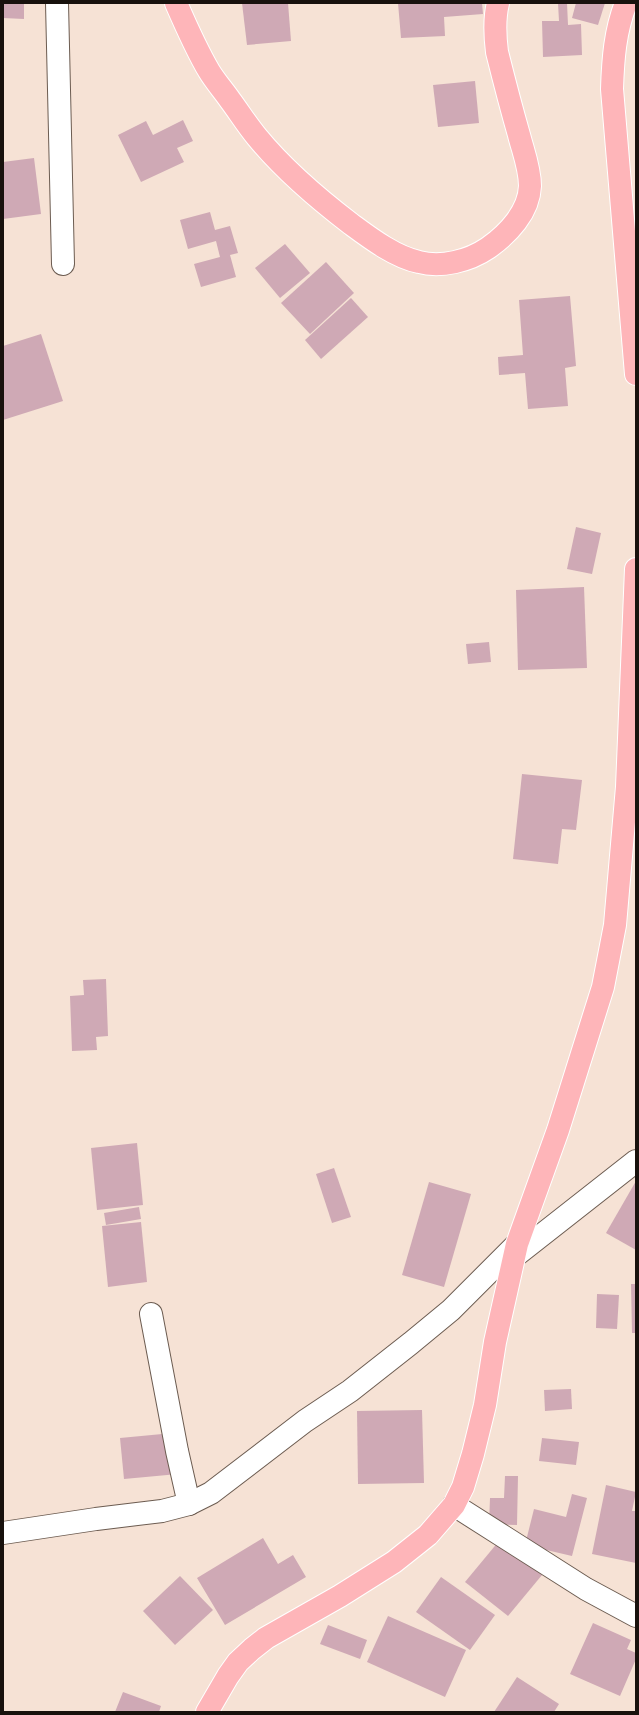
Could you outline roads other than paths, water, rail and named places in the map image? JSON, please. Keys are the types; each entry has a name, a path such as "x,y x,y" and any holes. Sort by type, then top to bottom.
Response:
{"main road":[{"path":"176,3 191,37 209,71 257,137 295,176 312,193 345,220 386,248 418,262 431,264 451,263 469,259 500,240 525,208 529,197 529,173 497,52 495,34 496,11 498,3"},
{"path":"626,3 619,20 614,49 612,89 636,374"},
{"path":"207,1712 210,1703 235,1667 252,1648 266,1638 340,1596 394,1562 428,1535 454,1505 463,1487 485,1405 496,1342 516,1250 558,1130 603,987 615,925 628,787 636,569"}],"street":[{"path":"57,3 63,264"},
{"path":"3,1533 96,1519 162,1512 189,1504 211,1493 305,1421 350,1391 451,1310 516,1250 636,1161"},
{"path":"151,1314 189,1504"},
{"path":"454,1505 586,1589 636,1616"}]}
